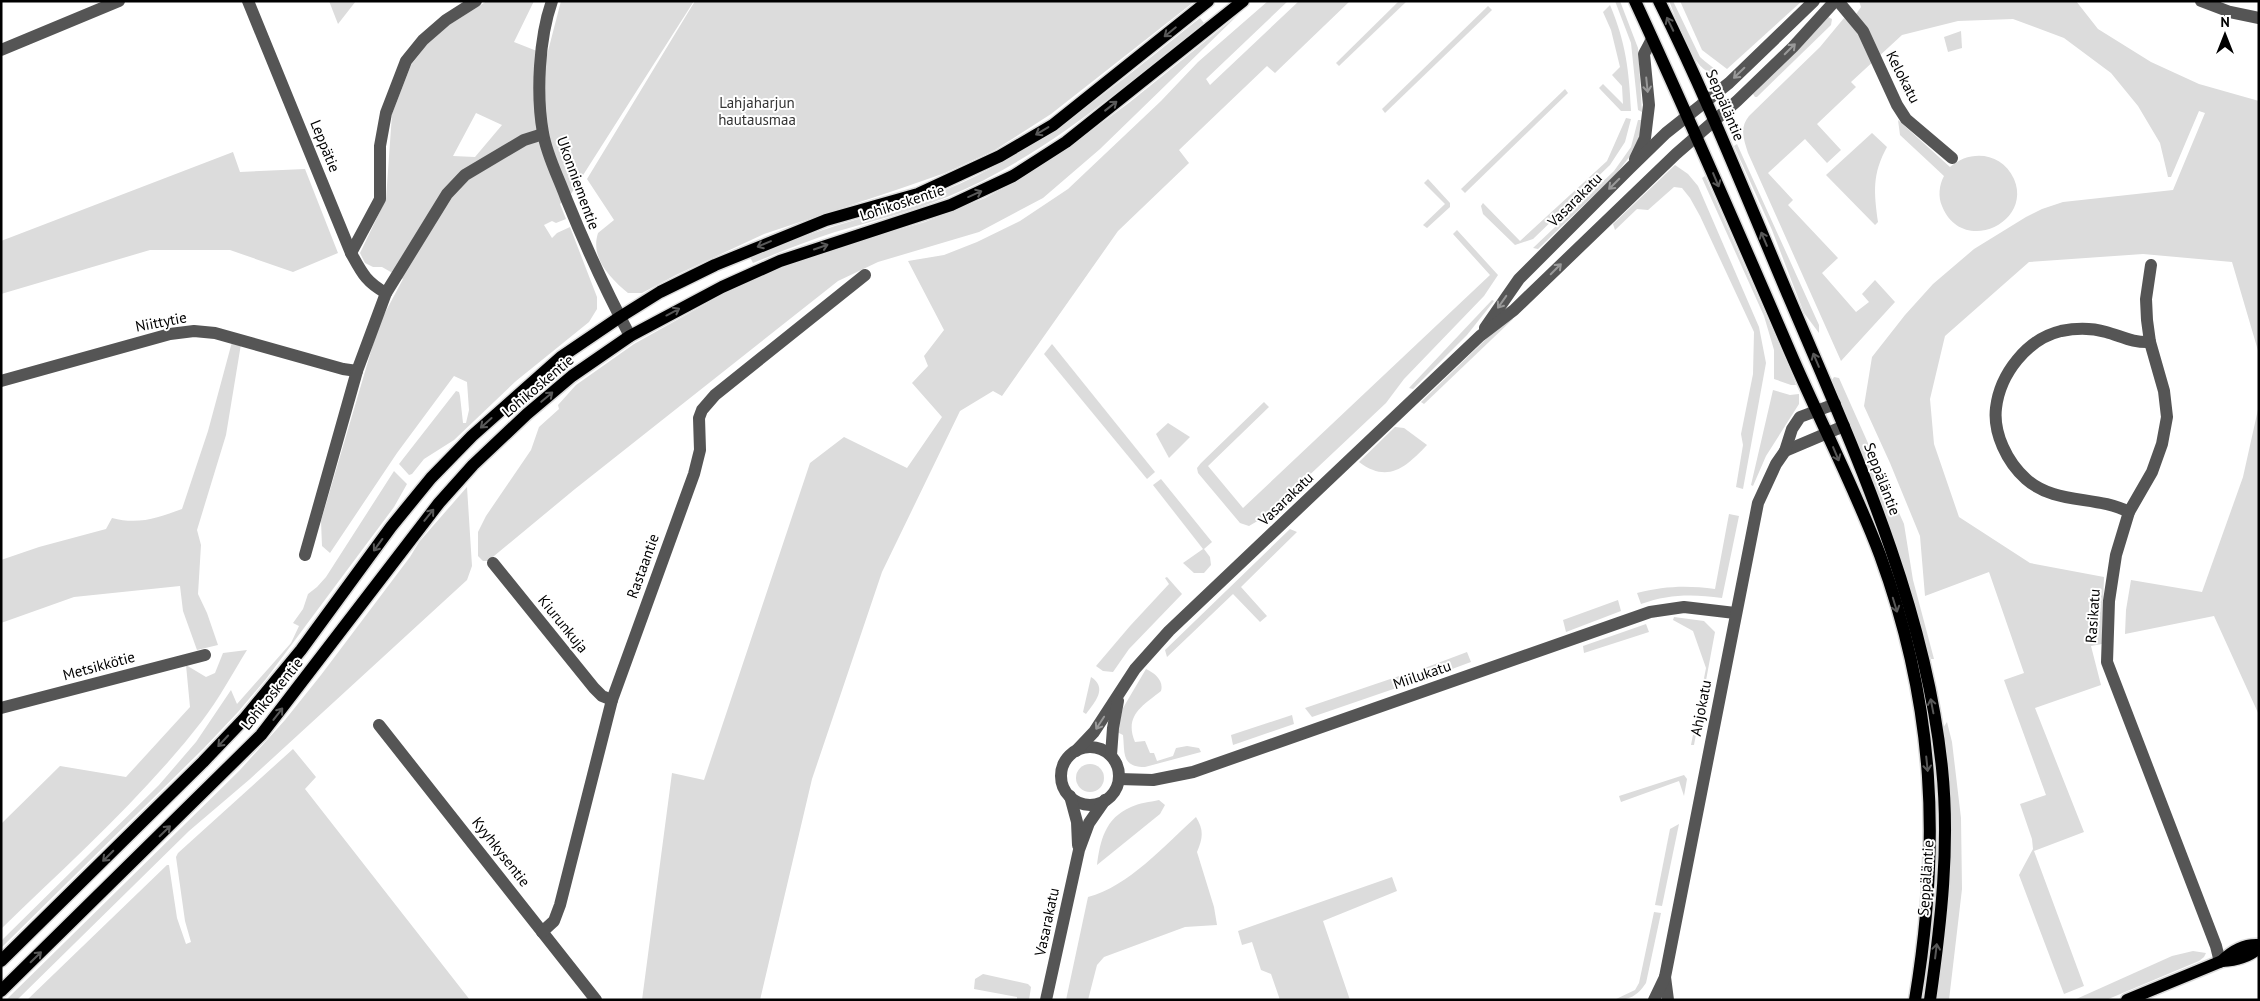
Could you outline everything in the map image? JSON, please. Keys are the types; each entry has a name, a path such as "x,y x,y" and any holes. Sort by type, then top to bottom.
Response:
{"main road":[{"name":"Lohikoskentie","path":"1,961 196,769 244,719 301,650 391,527 431,478 472,436 561,358 620,317 676,284 773,240 826,220 918,194 971,172 1000,156 1053,125 1208,1"},
{"name":"Lohikoskentie","path":"1,991 261,735 318,663 404,547 473,465 527,414 572,376 630,336 722,287 780,261 942,208 1013,176 1066,142 1243,1"},
{"name":"Seppäläntie","path":"1635,1 1688,114 1880,555 1907,642 1921,707 1929,782 1932,842 1930,885 1915,1000"},
{"name":"Seppäläntie","path":"1659,1 1706,100 1835,404 1905,588 1927,679 1938,736 1942,770 1945,842 1937,948 1930,1000"},
{"path":"2127,1000 2221,961 2231,952 2250,944 2259,946"}],"street":[{"path":"1,50 119,1"},
{"name":"Leppätie","path":"248,1 351,253 370,284 386,293"},
{"path":"351,253 380,199 380,146 386,113 406,61 424,40 446,20 476,1"},
{"name":"Ukonniementie","path":"552,1 541,51 540,110 543,134 553,168 579,233 630,336"},
{"name":"Vasarakatu","path":"1480,336 1519,279 1630,168 1688,114 1729,83 1814,1"},
{"name":"Vasarakatu","path":"1076,751 1094,732 1135,669 1169,632 1480,336 1514,310 1697,135 1793,47 1837,1"},
{"name":"Kelokatu","path":"1837,1 1863,31 1897,105 1906,118 1952,158"},
{"path":"2201,1 2230,12 2259,18"},
{"path":"1630,168 1645,138 1649,105 1644,54 1652,39"},
{"path":"305,555 357,371 386,293 448,194 465,175 524,140 543,134"},
{"name":"Rasikatu","path":"2151,266 2146,299 2150,342 2164,391 2167,417 2162,444 2152,472 2129,512 2116,555 2109,601 2107,662 2221,961"},
{"name":"Rastaantie","path":"542,932 554,921 560,905 612,700 694,474 700,450 698,426 702,410 715,395 865,275"},
{"path":"2129,512 2115,505 2100,501 2076,500 2049,493 2026,479 2011,462 2002,445 1996,408 2003,383 2020,356 2038,341 2060,331 2085,328 2106,331 2130,340 2150,342"},
{"name":"Niittytie","path":"1,381 170,334 194,331 215,333 343,369 357,371"},
{"name":"Ahjokatu","path":"1654,1000 1665,978 1758,503 1776,464 1785,451 1792,429 1800,417 1835,404"},
{"path":"1785,451 1844,426"},
{"name":"Kiurunkuja","path":"493,563 594,688 602,696 612,700"},
{"name":"Miilukatu","path":"1119,779 1153,780 1193,772 1650,612 1684,606 1736,613"},
{"name":"Metsikkötie","path":"1,708 205,655"},
{"name":"Vasarakatu","path":"1111,755 1112,728 1120,692"},
{"name":"Kyyhkysentie","path":"379,725 596,1000"},
{"path":"1090,747 1100,748 1111,755 1119,769 1119,779 1115,791 1105,800 1083,804 1070,796 1066,790 1062,775 1066,761 1076,751 1090,747"},
{"name":"Vasarakatu","path":"1070,796 1077,822 1079,850"},
{"name":"Vasarakatu","path":"1046,1000 1079,850 1089,823 1105,800"},
{"name":"Ahjokatu","path":"1665,978 1668,1000"}],"green space":[{"path":"329,1 356,1 338,24"},
{"path":"487,1 534,1 514,42 547,55 561,1 694,1 571,194 560,204 566,219 556,223 552,221 544,225 552,238 557,233 570,227 597,297 597,309 589,322 516,381 454,440 424,459 412,474 409,475 399,464 456,391 459,392 460,396 463,423 466,423 469,410 467,382 454,376 397,453 330,553 322,546 321,521 379,324 403,279 382,267 373,267 365,263 360,253 386,199 392,114 411,65 427,44 449,25","holes":["476,113 502,125 475,157 453,156"]},
{"name":"Lahjaharjun hautausmaa","path":"695,1 1195,1 1051,114 995,150 945,173 764,234 642,293 628,293 608,274 599,259 596,242 598,233 614,220 587,179"},
{"path":"1268,1 1288,1 1206,79 1210,85 1299,1 1350,1 1275,73 1267,66 1179,150 1189,163 1118,231 1002,396 993,391 960,411 882,572 812,779 760,1000 642,1000 672,773 704,780 810,463 844,437 907,468 942,417 912,383 928,366 924,356 944,330 908,261 944,255 977,242 1020,221 1068,189 1161,101 1198,62"},
{"path":"1399,1 1407,1 1339,66 1336,63"},
{"path":"1615,1 1620,1 1638,48 1642,112 1638,110 1631,43"},
{"path":"1669,1 1673,1 1700,57 1718,72 1717,74 1708,72 1693,56"},
{"path":"1680,1 1802,1 1727,69 1702,50"},
{"path":"1859,1 2076,1 2098,29 2151,62 2199,84 2259,101 2259,354 2232,262 2143,254 2029,262 1945,336 1930,399 1934,444 1959,517 2030,563 2104,577 2102,644 2091,646 2101,685 2035,708 2084,832 2034,851 2084,986 2064,994 2019,875 2033,849 2032,839 2020,804 2046,795 2004,680 2024,673 1989,572 1925,596 1920,536 1864,406 1872,357 1905,315 1933,284 1974,249 2042,209 2063,202 2173,190 2205,113 2199,111 2171,177 2168,177 2160,143 2138,106 2111,73 2064,38 2013,19 1958,21 1902,35 1851,82 1856,87 1817,124 1841,150 1827,163 1805,139 1768,173 1793,200 1788,205 1838,258 1822,273 1856,312 1869,302 1862,294 1875,280 1895,302 1841,361 1748,153 1743,130 1749,116 1820,47 1844,18 1850,23 1861,7"},
{"path":"1610,5 1620,32 1626,57 1631,111 1621,111 1599,88 1603,84 1623,104 1622,86 1612,75 1620,67 1611,30 1603,12"},
{"path":"1488,6 1492,10 1385,113 1382,109"},
{"path":"1239,14 1100,149 1043,198 979,232 878,262 838,281 575,489 488,561 483,561 478,556 478,532 486,516 531,450 539,427 559,409 558,405 576,385 634,344 725,293 783,267 839,247 925,222 985,198 1017,181 1068,148 1130,102"},
{"path":"1828,17 1832,19 1831,25 1755,97 1753,94"},
{"path":"1200,18 1204,23 1113,96 1050,141 983,181 947,197 905,212 825,235 753,263 750,257 824,229 926,197 961,183 1008,159 1066,122"},
{"path":"1961,31 1962,48 1948,52 1944,37"},
{"path":"1565,89 1568,93 1465,193 1461,189"},
{"path":"1626,118 1631,119 1625,142 1610,165 1533,239 1515,245 1483,214 1481,206 1483,203 1520,241 1607,161"},
{"path":"1638,120 1641,120 1640,136 1634,151 1616,174 1538,249 1533,248 1614,171 1631,147"},
{"path":"1898,120 1950,167 1967,157 1976,156 1985,156 2002,163 2014,179 2017,195 2014,209 2005,220 1993,228 1979,231 1964,229 1952,221 1942,206 1940,199 1940,187 1944,176 1900,135"},
{"path":"1872,133 1887,147 1879,166 1875,183 1878,222 1875,225 1826,175"},
{"path":"1737,144 1819,325 1819,333 1804,313 1772,230 1734,146"},
{"path":"233,152 240,172 305,169 338,253 293,272 230,250 150,250 1,294 1,241"},
{"path":"1675,165 1688,174 1698,186 1759,327 1766,363 1743,489 1736,487 1743,445 1741,434 1753,374 1754,332 1700,216 1682,188 1674,187 1648,210 1637,209 1615,230 1613,224"},
{"path":"1705,176 1796,385 1774,379 1774,350 1764,316 1702,178"},
{"path":"1428,179 1450,203 1450,207 1427,228 1423,225 1445,204 1424,183"},
{"path":"1457,230 1498,275 1484,296 1404,379 1386,403 1266,516 1249,526 1240,523 1198,473 1197,468 1264,402 1269,407 1208,466 1243,508 1490,275 1453,234"},
{"path":"1492,300 1494,301 1467,335 1413,389 1409,388"},
{"path":"1510,316 1513,319 1424,404 1421,402"},
{"path":"232,342 241,344 226,435 197,530 201,545 198,594 218,645 197,650 183,611 180,586 74,597 1,623 1,560 39,547 106,529 112,518 131,521 148,520 182,509 208,431"},
{"path":"1052,344 1155,472 1147,479 1044,354"},
{"path":"1834,377 1839,378 1904,524 1913,580 1934,659 1931,659 1833,385 1832,380"},
{"path":"1773,390 1790,395 1799,394 1799,404 1766,456 1753,486 1751,485"},
{"path":"2259,405 2259,715 2214,616 2125,634 2126,610 2131,580 2202,592 2243,477"},
{"path":"1168,423 1190,437 1169,458 1156,434"},
{"path":"1395,427 1404,428 1427,445 1404,466 1388,472 1379,472 1359,462"},
{"path":"394,471 407,484 394,507 266,679 204,748 1,948 1,941 159,785 196,742 231,690 237,704 291,643 299,626 293,623 303,609 308,594 326,577"},
{"path":"1161,479 1212,542 1204,549 1210,557 1211,565 1204,573 1194,573 1183,563 1203,549 1153,485"},
{"path":"467,487 472,566 467,580 250,779 189,831 17,1000 6,1000 240,770 285,720 410,557 419,542"},
{"path":"1729,514 1739,516 1722,598 1681,596 1661,598 1641,604 1637,593 1676,587 1715,589"},
{"path":"1290,529 1297,532 1241,587 1267,616 1260,622 1233,594 1167,657 1165,650"},
{"path":"1167,577 1182,594 1129,649 1113,672 1103,671 1096,666 1169,584 1165,578"},
{"path":"1618,600 1621,611 1566,632 1563,620"},
{"path":"1674,617 1704,621 1715,632 1694,745 1691,745 1706,668 1693,631 1673,620"},
{"path":"1646,624 1649,632 1584,653 1583,646"},
{"path":"247,650 208,713 180,749 131,802 1,929 1,824 60,766 126,777 190,707 186,665 206,677 215,673 223,653"},
{"path":"1467,652 1471,662 1425,679 1422,669"},
{"path":"1146,669 1158,678 1162,687 1161,691 1142,707 1133,718 1132,733 1135,742 1145,741 1150,753 1154,753 1157,761 1173,756 1176,748 1187,746 1199,748 1201,752 1145,767 1132,765 1128,762 1123,735 1117,732 1123,708"},
{"path":"1405,674 1408,684 1312,717 1305,708"},
{"path":"1091,677 1096,681 1099,690 1096,700 1086,714 1083,712"},
{"path":"1292,715 1294,724 1233,745 1231,735"},
{"path":"1947,722 1952,742 1961,818 1962,889 1949,1000 1932,1000 1948,771 1943,728"},
{"path":"293,749 316,777 305,789 470,1000 27,1000 167,865 169,865 177,918 186,944 191,942 185,921 176,857 178,853"},
{"path":"1090,764 1100,768 1104,778 1100,788 1090,792 1080,788 1076,778 1080,768"},
{"path":"1684,775 1687,779 1684,796 1679,781 1621,802 1619,796"},
{"path":"1159,800 1165,805 1160,814 1097,865 1105,831 1115,817 1134,806"},
{"path":"1196,817 1202,834 1197,852 1214,907 1217,925 1185,927 1104,957 1097,965 1088,1000 1066,1000 1088,897 1103,892 1132,874 1159,852"},
{"path":"1679,824 1662,906 1655,905 1670,829"},
{"path":"1392,877 1397,891 1323,921 1350,1000 1280,1000 1271,974 1261,970 1252,942 1242,945 1238,931"},
{"path":"1654,912 1661,913 1646,983 1633,996 1614,1000 1635,990 1639,983"},
{"path":"2193,951 2206,953 2199,961 2106,1000 2074,1000 2172,956"},
{"path":"983,974 1028,984 1031,987 1029,1000 1017,1000 1017,997 974,989 975,979"}]}
